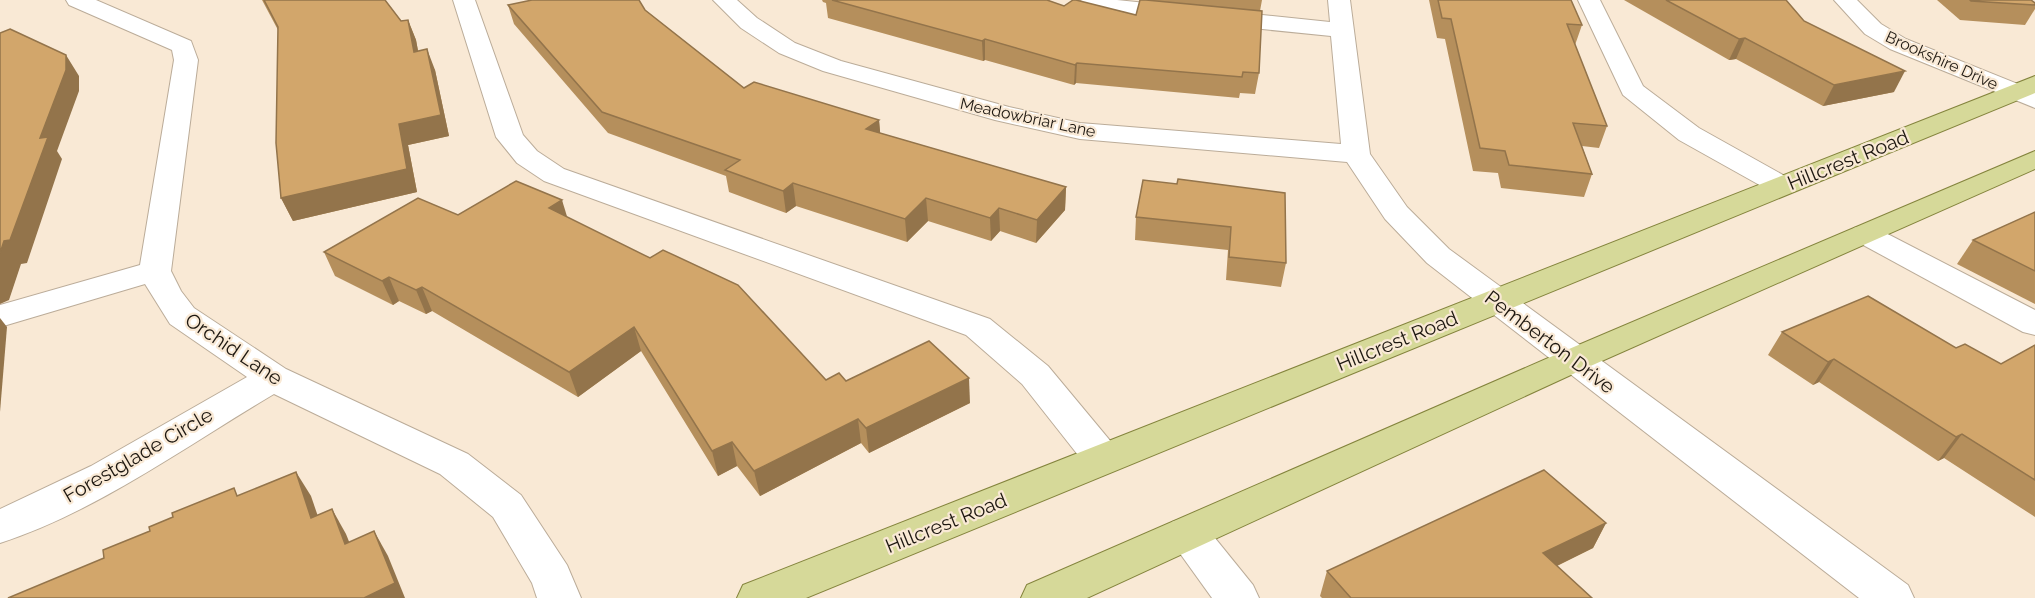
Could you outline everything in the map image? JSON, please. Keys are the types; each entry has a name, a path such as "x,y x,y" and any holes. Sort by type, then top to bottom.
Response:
{"main road":[{"name":"Hillcrest Road","path":"759,598 1782,186 2029,92"},
{"path":"1043,598 1574,360 2035,159"}],"street":[{"path":"0,316 155,271 186,60 183,46 77,0"},
{"path":"464,0 510,137 527,158 554,175 978,327 1035,375 1103,459"},
{"name":"Meadowbriar Lane","path":"724,0 748,23 787,48 832,66 1004,114 1080,131 1356,154"},
{"path":"1092,0 1122,8 1340,15"},
{"path":"1589,0 1632,90 1689,134 1782,186"},
{"name":"Brookshire Drive","path":"1845,0 1873,29 1898,44 2029,92"},
{"name":"Pemberton Drive","path":"1340,15 1356,154 1396,213 1438,256 1892,598"},
{"path":"1865,234 2035,324"},
{"name":"Orchid Lane","path":"155,271 166,294 182,316 273,378 454,464 507,506 552,578 559,598"},
{"name":"Forestglade Circle","path":"0,526 32,514 106,474 273,378"},
{"path":"1187,534 1237,598"}],"building":[{"path":"264,0 385,0 401,21 408,20 414,52 427,49 441,115 399,124 407,169 281,198 276,143 278,27"},
{"path":"532,0 639,0 645,10 744,88 754,82 879,120 866,129 1066,187 1037,220 999,208 990,218 926,198 905,219 793,183 783,191 725,170 740,160 602,112 508,5"},
{"path":"832,0 1047,0 1064,6 1076,0 1136,15 1140,0 1146,0 1262,11 1259,73 1243,72 1242,77 1077,63 1075,65 985,39 982,41"},
{"path":"1438,0 1571,0 1582,25 1567,24 1607,126 1573,123 1592,174 1509,165 1505,151 1480,148 1451,19 1442,18"},
{"path":"1666,0 1786,0 1804,21 1905,71 1834,85 1745,38 1739,39"},
{"path":"2031,0 2035,5 1971,1"},
{"path":"10,29 66,55 66,70 40,138 48,137 10,240 4,241 0,253 0,33"},
{"path":"1178,179 1285,193 1286,263 1229,257 1231,227 1136,217 1143,180 1177,184"},
{"path":"516,181 562,200 549,208 650,258 663,250 738,285 826,380 839,373 846,381 929,341 969,378 866,428 858,419 754,471 732,442 712,451 634,327 569,372 422,287 416,290 389,277 382,281 324,252 418,198 458,215"},
{"path":"2035,212 2035,271 1973,240"},
{"path":"1868,296 1956,348 1965,344 2001,364 2035,345 2035,480 1962,434 1956,437 1834,359 1828,362 1782,332"},
{"path":"1544,470 1606,523 1543,553 1592,598 1351,598 1327,571"},
{"path":"296,472 311,518 332,509 345,544 374,531 395,583 364,598 8,598 104,558 103,550 150,531 149,527 173,517 172,513 234,488 237,496"}]}
